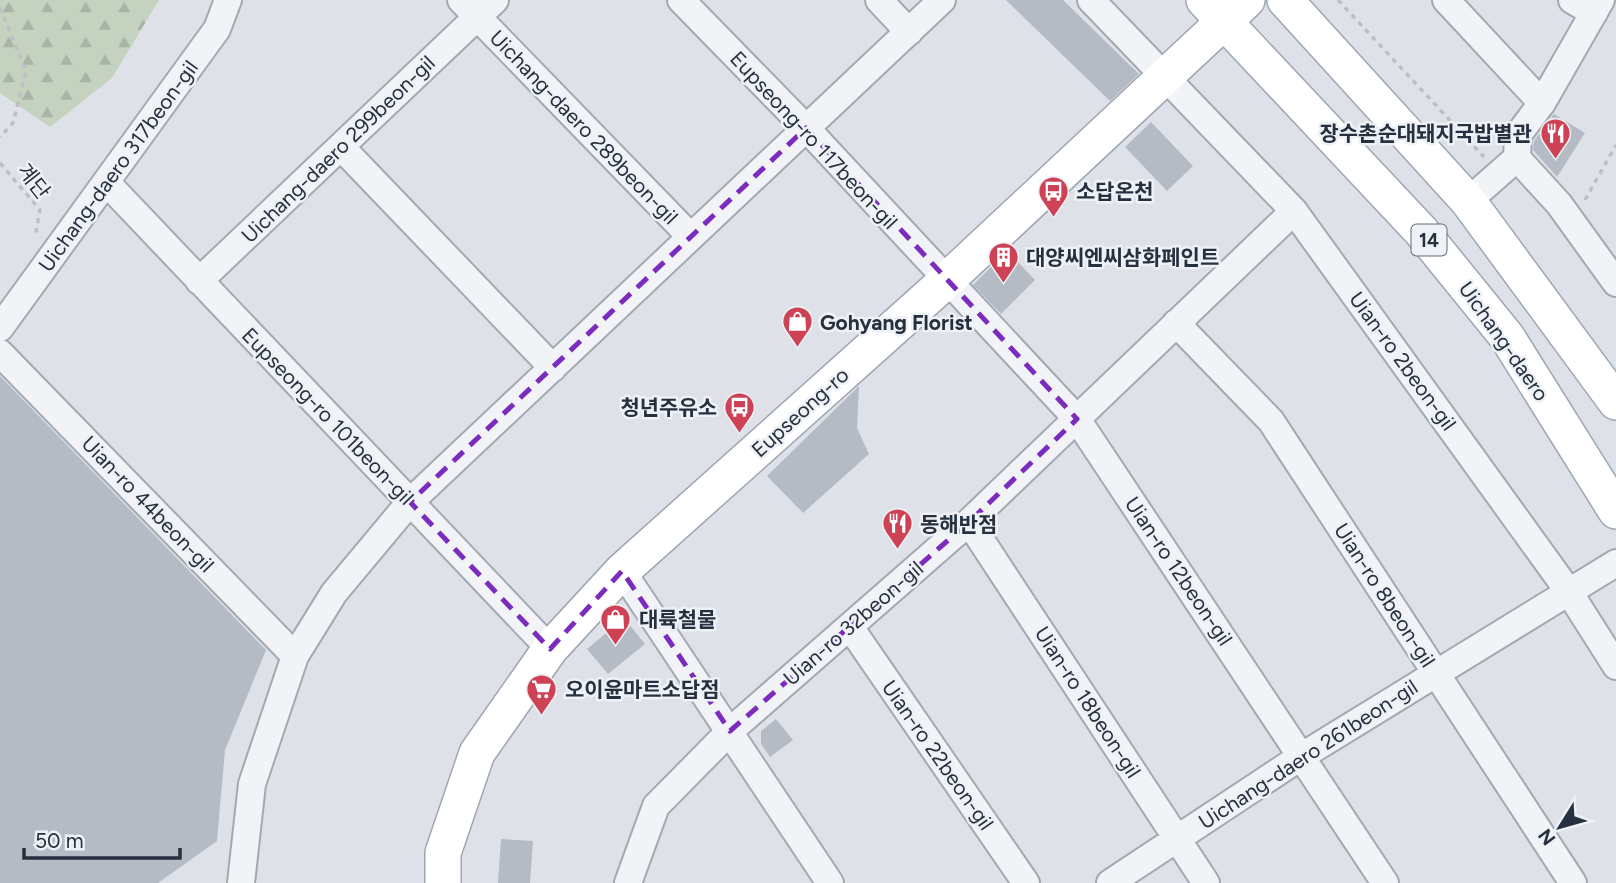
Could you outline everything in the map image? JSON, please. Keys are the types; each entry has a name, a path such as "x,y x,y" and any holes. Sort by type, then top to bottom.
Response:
{"main road":[{"name":"14","path":"1285,0 1468,201 1616,402"},
{"name":"Eupseong-ro","path":"443,883 443,853 477,753 550,649 622,571 946,281 1164,77 1225,7"},
{"name":"Uichang-daero","path":"1225,7 1421,231 1507,337 1616,511"}],"street":[{"name":"Uichang-daero 317beon-gil","path":"0,328 217,29 228,0"},
{"name":"Eupseong-ro 117beon-gil","path":"681,0 806,128 946,281"},
{"path":"879,0 909,32"},
{"name":"Uichang-daero 289beon-gil","path":"410,502 942,0"},
{"name":"Uian-ro 2beon-gil","path":"1091,0 1294,211 1569,592 1616,666"},
{"path":"1446,0 1542,103"},
{"path":"1468,201 1508,166 1518,135 1542,103 1589,4"},
{"name":"Uichang-daero 289beon-gil","path":"478,5 691,237"},
{"name":"Uichang-daero 299beon-gil","path":"199,281 341,147 478,5"},
{"path":"341,147 553,368"},
{"path":"1508,166 1559,204 1616,283"},
{"name":"Eupseong-ro 101beon-gil","path":"107,183 550,649"},
{"name":"Uian-ro 32beon-gil","path":"628,883 656,806 730,730 969,522 1294,211"},
{"name":"Uian-ro 12beon-gil","path":"946,281 1077,419 1385,883"},
{"name":"Uian-ro 8beon-gil","path":"1176,323 1271,421 1573,883"},
{"name":"Uian-ro 44beon-gil","path":"0,353 295,656"},
{"path":"241,883 252,784 295,656 334,593 410,502"},
{"name":"Uian-ro 18beon-gil","path":"969,522 1206,883"},
{"name":"Uichang-daero 261beon-gil","path":"1110,883 1302,756 1616,564"},
{"path":"622,571 830,883"},
{"name":"Uian-ro 22beon-gil","path":"849,627 1026,883"}],"path":[{"path":"1338,0 1508,166"},
{"path":"0,8 26,71 13,123 0,137"},
{"path":"1572,223 1616,145"},
{"name":"계단","path":"0,163 40,210 36,231 54,255"}],"highlighted area":[{"path":"806,128 1077,419 969,522 730,731 622,571 550,649 410,502"}],"green space":[{"path":"0,0 159,0 112,78 50,127 0,93"}],"building":[{"path":"1006,0 1063,0 1139,74 1110,101"},
{"name":"장수촌순대돼지국밥별관","path":"1554,114 1585,133 1557,177 1533,150 1534,141"},
{"path":"1151,122 1193,166 1167,191 1125,147"},
{"name":"대양씨엔씨삼화페인트","path":"1007,251 1035,280 1001,314 973,285"},
{"path":"0,376 266,650 225,750 217,841 158,883 0,883"},
{"path":"859,386 857,428 869,454 803,513 767,476"},
{"name":"대륙철물","path":"624,618 645,644 608,674 587,649"},
{"path":"776,719 793,740 770,757 761,744 761,731"},
{"path":"501,839 533,841 530,883 498,883"}],"place":[{"name":"장수촌순대돼지국밥별관","path":"1555,160"},
{"name":"소답온천","path":"1053,218"},
{"name":"대양씨엔씨삼화페인트","path":"1003,284"},
{"name":"Gohyang Florist","path":"797,349"},
{"name":"청년주유소","path":"740,434"},
{"name":"동해반점","path":"897,551"},
{"name":"대륙철물","path":"616,646"},
{"name":"오이윤마트소답점","path":"542,716"}]}
